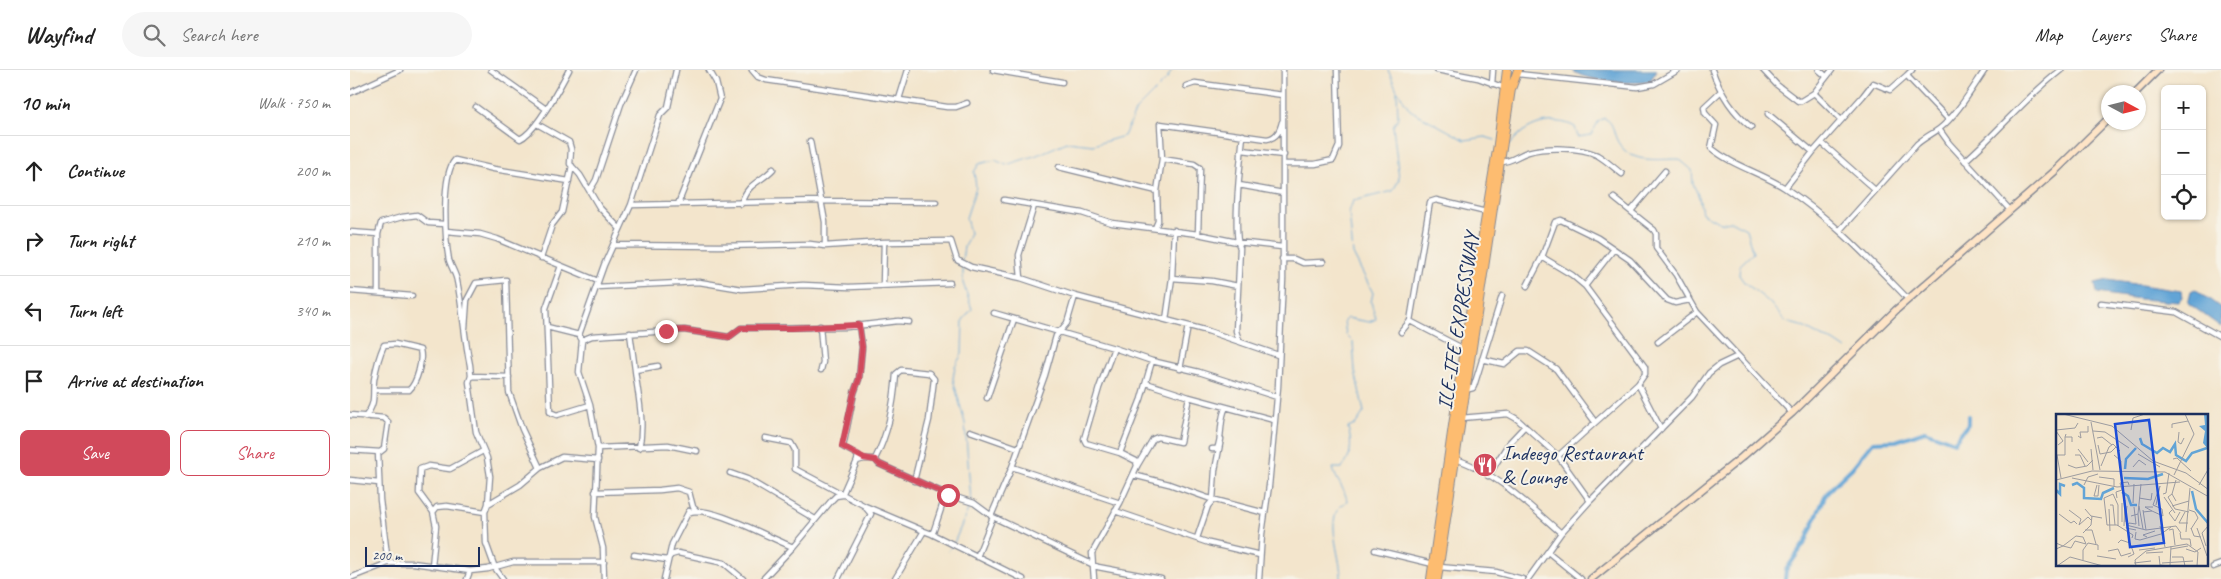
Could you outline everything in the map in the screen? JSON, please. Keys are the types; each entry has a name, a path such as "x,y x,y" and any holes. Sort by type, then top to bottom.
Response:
{"main road":[{"name":"ILE-IFE EXPRESSWAY","path":"1437,579 1436,566 1446,494 1500,162 1508,89 1507,70"},
{"path":"2143,85 2158,70"},
{"name":"ILE-IFE EXPRESSWAY","path":"1508,89 1518,72"},
{"path":"1591,579 1742,457 1792,413 1908,299 2010,210 2101,126"},
{"name":"ILE-IFE EXPRESSWAY","path":"1446,494 1455,459 1465,390 1468,350 1486,212 1501,141"},
{"name":"ILE-IFE EXPRESSWAY","path":"1431,579 1436,566"}],"street":[{"path":"350,93 400,70"},
{"path":"490,70 546,109"},
{"path":"476,106 520,139 537,124 560,90 569,70"},
{"path":"590,190 596,180 621,104 636,70"},
{"path":"604,579 603,548 595,517 598,448 590,405 579,372 581,338 598,281 631,205 660,115 670,103 671,84 676,70"},
{"path":"678,204 720,99 716,82 709,70"},
{"path":"752,70 758,77 766,80 947,107 956,107 967,103"},
{"path":"899,99 908,70"},
{"path":"993,70 1062,82"},
{"path":"1259,579 1277,397 1284,155 1283,70"},
{"path":"1283,164 1315,164 1333,160 1337,154 1339,131 1337,70"},
{"path":"1437,70 1478,78 1508,89"},
{"path":"1492,84 1493,70"},
{"path":"1518,72 1637,86 1654,84 1678,70"},
{"path":"1712,70 1720,92 1739,117 1751,127"},
{"path":"1763,70 1777,85 1798,100 1805,101 1814,93 1832,70"},
{"path":"1819,70 1826,76"},
{"path":"1784,188 1873,83 1890,90 1912,70"},
{"path":"1840,230 1917,144 1931,132 1939,129 1985,70"},
{"path":"1965,161 1988,142 2016,110 2061,70"},
{"path":"1907,75 1948,119"},
{"path":"1186,86 1195,83 1283,95"},
{"path":"1720,92 1704,107 1705,113 1716,125 1711,148 1734,163 1784,188 1840,230 1908,299"},
{"path":"1814,93 1841,120"},
{"path":"1768,114 1813,152"},
{"path":"1155,228 1158,222 1158,192 1162,159 1160,124 1271,138 1280,130 1284,116"},
{"path":"537,124 568,142 571,149 569,162 590,190 599,207 620,229"},
{"path":"1939,129 1949,143 2010,210"},
{"path":"1240,341 1236,331 1240,248 1237,242 1243,135"},
{"path":"810,140 826,232 824,246"},
{"path":"1822,143 1874,190"},
{"path":"1500,162 1509,162 1524,153 1534,150 1569,149 1595,154 1622,174"},
{"path":"1241,152 1242,150 1284,155"},
{"path":"1162,159 1194,164 1200,168 1198,234"},
{"path":"503,579 494,568 486,543 485,512 488,504 490,476 487,458 476,432 470,382 471,376 457,280 450,263 444,224 449,166 455,160 494,169 569,181"},
{"path":"541,258 552,224 562,212 572,166"},
{"path":"1059,167 1158,192"},
{"path":"741,204 748,188 760,181 773,168"},
{"path":"1631,211 1665,171"},
{"path":"1239,185 1282,193"},
{"path":"1614,198 1654,230 1656,234 1656,248 1676,275 1697,312 1792,413"},
{"path":"1004,200 1082,213 1112,223 1174,230 1282,248"},
{"path":"1400,332 1410,321 1430,202 1436,200 1486,212"},
{"path":"631,205 821,201 936,202"},
{"path":"1021,278 1019,255 1034,206"},
{"path":"378,293 378,234 381,223 402,217 417,216 428,223 444,224"},
{"path":"1527,286 1542,257 1557,220 1581,228 1630,260 1667,300 1675,303 1690,300"},
{"path":"1166,320 1172,278 1174,230"},
{"path":"350,232 378,234"},
{"path":"446,232 480,234 497,239 598,281"},
{"path":"613,245 720,246 810,244 824,246 884,242 951,241 958,261 965,264 1021,278 1074,296 1240,341 1278,356"},
{"path":"883,285 884,242"},
{"path":"1585,286 1614,249"},
{"path":"1542,257 1572,275 1585,286 1645,367 1645,374 1638,384 1558,456"},
{"path":"1282,259 1294,259 1304,263 1323,262"},
{"path":"560,266 547,302 545,318 547,327 547,380 550,412 557,414 590,405"},
{"path":"1172,278 1212,281 1238,286"},
{"path":"464,334 467,300 476,283 506,280 510,392 522,429 540,468"},
{"path":"596,287 699,282 742,289 803,285 849,286 950,283"},
{"path":"350,291 412,296"},
{"path":"977,557 1038,396 1056,336 1067,323 1074,296"},
{"path":"1465,390 1474,386 1502,296"},
{"path":"2101,302 2176,312 2221,337"},
{"path":"1658,342 1697,312"},
{"path":"994,313 1152,361 1199,372 1277,397"},
{"path":"987,398 1014,319"},
{"path":"1410,321 1468,350"},
{"path":"547,327 581,338 684,330 729,337 741,328 909,322"},
{"path":"859,325 862,347 859,379 842,446 858,458 875,460 879,464 914,481 967,500 992,517 1093,564 1161,579"},
{"path":"820,326 823,362 821,370"},
{"path":"1180,369 1188,326"},
{"path":"630,333 640,407 641,440 639,448"},
{"path":"365,416 372,404 375,390 374,381 384,345 394,344 420,350 418,370 413,386 409,390 375,390"},
{"path":"1114,348 1099,388 1084,439 1086,443 1120,453 1136,461 1137,466"},
{"path":"1482,358 1504,364 1520,352 1528,351 1556,369 1595,422"},
{"path":"1528,579 1561,533 1692,397 1709,373 1719,365 1738,356"},
{"path":"1120,453 1146,383 1152,361"},
{"path":"635,370 658,366"},
{"path":"875,460 890,422 896,374 901,370 928,373 934,380 932,400 914,481"},
{"path":"471,376 509,377"},
{"path":"1146,383 1189,398 1274,420"},
{"path":"1638,384 1661,429"},
{"path":"1094,579 1092,553 1120,503 1137,466 1153,439 1158,437 1180,442 1189,398"},
{"path":"1197,538 1208,506 1213,500 1215,470 1226,407"},
{"path":"1461,418 1508,414 1517,418 1558,456 1590,501"},
{"path":"350,415 384,418 388,422 384,449 378,452 350,450"},
{"path":"1488,476 1509,443 1525,426"},
{"path":"970,431 1018,448"},
{"path":"765,438 791,443 794,450 795,469 842,495 932,534 1023,579"},
{"path":"1212,449 1217,449 1221,439"},
{"path":"598,448 639,448 668,445 697,451"},
{"path":"432,566 436,532 433,512 419,493 420,469 429,466 450,469 483,450"},
{"path":"378,452 379,483 388,564"},
{"path":"488,504 520,485 540,468 562,457 598,460"},
{"path":"842,495 858,458"},
{"path":"1455,459 1468,463 1516,495 1561,533"},
{"path":"1012,468 1120,503"},
{"path":"730,472 747,479 815,519"},
{"path":"1133,475 1169,484 1213,500 1265,512"},
{"path":"350,480 379,483"},
{"path":"595,492 677,488 689,492 693,508 697,511"},
{"path":"932,534 946,494"},
{"path":"763,579 794,547 815,519 836,496 842,495"},
{"path":"664,579 676,533 692,503"},
{"path":"433,512 437,506 485,512"},
{"path":"838,579 871,514 865,506"},
{"path":"688,512 697,511 738,521 771,539 794,547"},
{"path":"1115,511 1228,548 1260,554"},
{"path":"895,579 924,531"},
{"path":"1375,550 1436,566 1496,572 1522,579"},
{"path":"1548,552 1581,579"},
{"path":"668,560 671,555 678,553 724,564 743,579"},
{"path":"634,555 668,560"},
{"path":"350,578 388,564 413,563 470,571 494,568 513,562 604,562"},
{"path":"2213,567 2221,564"},
{"path":"467,579 470,571"}],"water":[{"path":"1572,70 1657,70 1650,81 1632,83 1586,77"},
{"path":"2108,280 2181,291 2182,297 2178,302 2097,293 2095,283"},
{"path":"2195,289 2221,308 2221,327 2188,303 2191,291"}],"waterway":[{"path":"962,260 964,247 970,233 966,218 976,187 974,172 979,164 995,160 1006,165 1037,155 1067,142 1093,145 1124,136 1136,110 1167,79 1172,70"},
{"path":"1388,70 1397,90 1410,110 1465,140 1485,137 1495,140"},
{"path":"1341,579 1334,524 1338,509 1347,501 1333,468 1342,468 1348,459 1350,449 1348,428 1355,425 1364,412 1355,371 1353,342 1346,335 1344,321 1347,318 1369,322 1376,319 1371,302 1373,293 1353,254 1349,212 1353,201 1393,191 1399,179 1393,126 1398,118 1397,91"},
{"path":"1506,143 1511,144 1531,127 1549,122 1567,123 1575,127 1578,137 1591,135 1598,122 1604,118 1611,124 1621,147 1635,157 1643,159 1679,159 1692,170 1693,184 1699,197 1702,213 1720,223 1730,221 1746,229 1753,253 1740,265 1739,275 1744,282 1769,302 1786,322 1801,326 1834,341 1846,349"},
{"path":"963,264 963,283 972,309 963,320 962,354 955,366 953,379 965,423 971,501"},
{"path":"1785,579 1786,570 1806,541 1825,496 1852,468 1873,442 1896,441 1925,431 1954,442 1968,424 1968,416"},
{"path":"954,543 970,505"},
{"path":"948,551 952,546"}],"place":[{"name":"Indeego Restaurant & Lounge","path":"1485,465"}],"route":[{"path":"666,331 684,330 729,337 735,334 738,328 847,327 859,325 862,351 859,379 842,446 864,458 875,460 879,464 914,481 948,495"}]}
